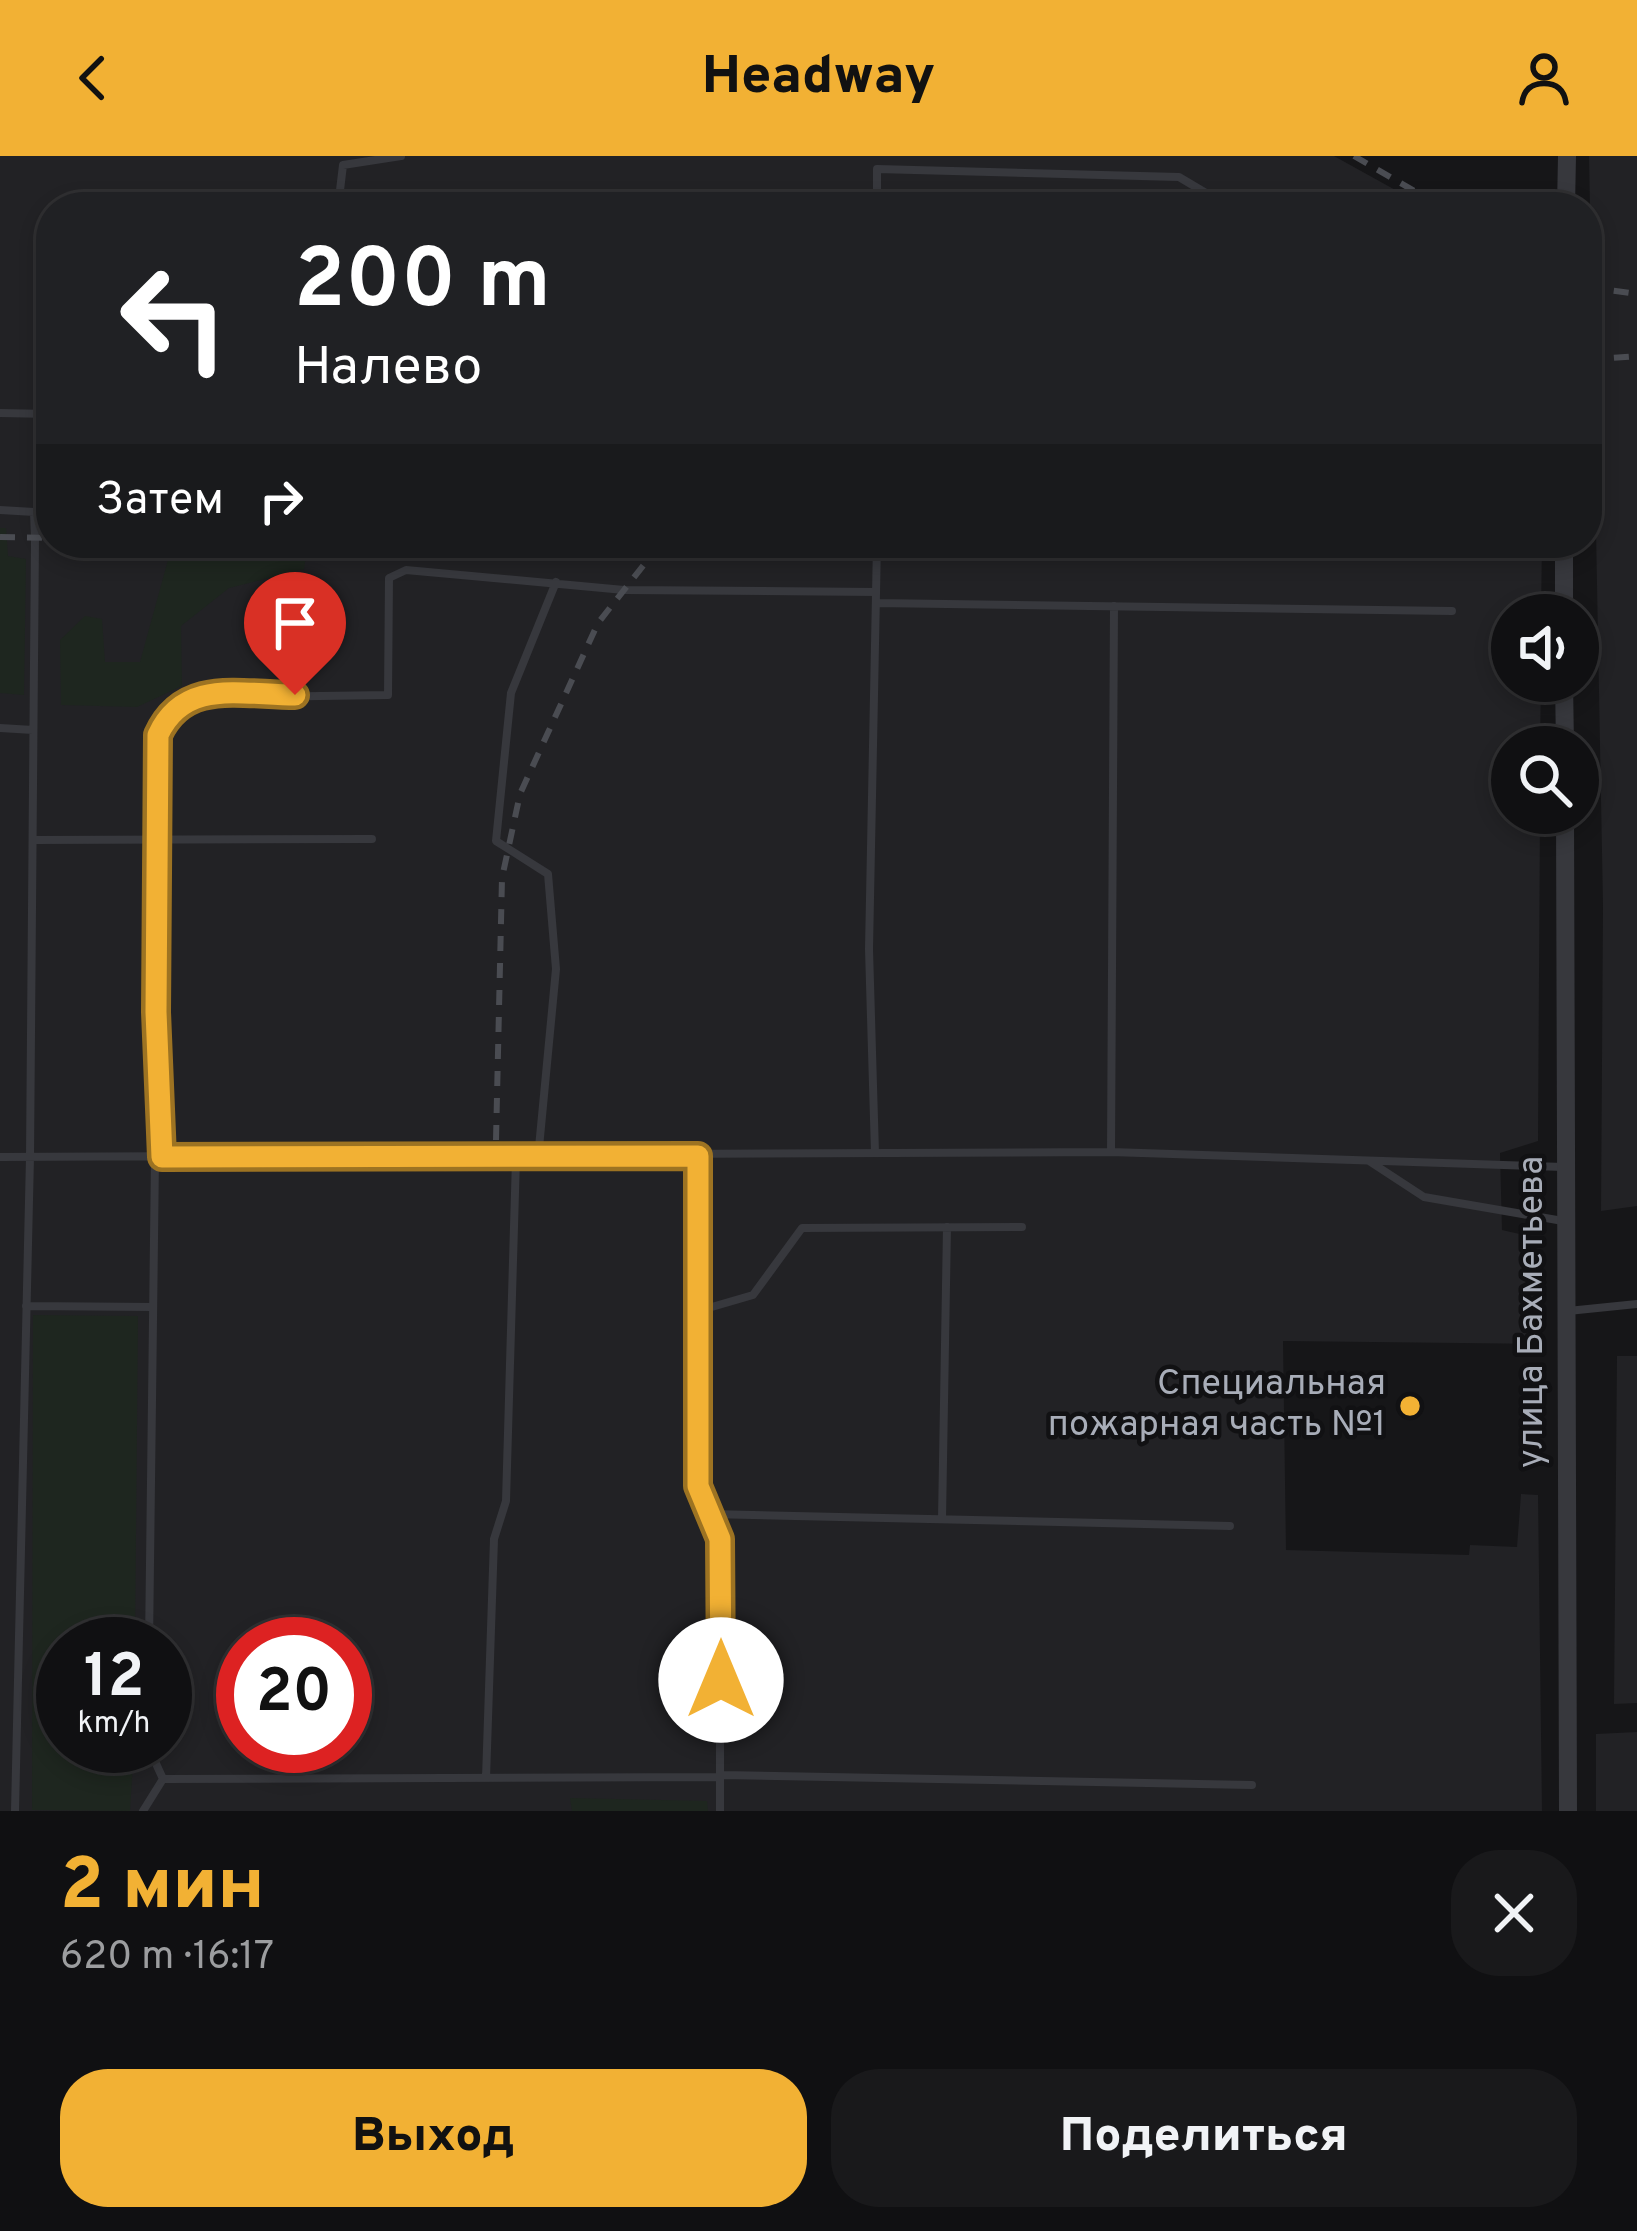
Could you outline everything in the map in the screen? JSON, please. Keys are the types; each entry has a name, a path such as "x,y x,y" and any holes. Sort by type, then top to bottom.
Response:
{"street":[{"path":"1567,192 1568,156"},
{"path":"1564,558 1564,594"},
{"name":"улица Бахметьева","path":"1565,834 1568,1811"}],"lane":[{"path":"340,192 343,165 401,156"},
{"path":"877,192 877,169 1179,177 1204,192"},
{"path":"0,413 36,414"},
{"path":"0,510 34,512 30,1157 15,1811"},
{"path":"875,1154 869,949 877,558"},
{"path":"149,1617 158,1157 158,735 167,714 187,698 388,695 389,578 406,570 624,590 876,592"},
{"path":"538,1158 542,1072 556,969 548,874 496,841 511,693 556,582"},
{"path":"876,604 1452,611"},
{"path":"1111,1152 1114,606"},
{"path":"0,728 33,730"},
{"path":"34,840 372,839"},
{"path":"0,1157 1111,1152 1566,1167"},
{"path":"698,1156 698,1486 720,1539 720,1811"},
{"path":"486,1778 494,1539 506,1501 516,1158"},
{"path":"1368,1160 1424,1197 1566,1221"},
{"path":"698,1311 753,1295 802,1228 1022,1227"},
{"path":"942,1520 947,1228"},
{"path":"1567,1311 1637,1304"},
{"path":"26,1306 153,1307"},
{"path":"709,1514 1230,1526"},
{"path":"161,1773 164,1779"},
{"path":"164,1779 721,1776 1252,1785"},
{"path":"142,1811 164,1779"}],"shaded area":[{"path":"0,156 1334,156 1399,192 36,192 36,558 1542,558 1541,594 1491,594 1491,702 1541,702 1540,726 1491,726 1491,834 1540,834 1538,1141 1500,1153 1502,1230 1532,1237 1537,1344 1283,1341 1286,1550 1469,1555 1470,1545 1517,1547 1521,1494 1538,1495 1542,1811 0,1811"},
{"path":"1589,156 1637,156 1637,1206 1601,1211 1603,906 1597,558 1602,558 1602,192 1590,192"},
{"path":"0,528 6,528 8,556 26,559 24,695 0,693"},
{"path":"306,558 304,569 229,588 181,626 182,686 137,707 61,705 60,640 85,616 102,619 105,662 140,662 168,560"},
{"path":"33,1315 138,1316 135,1617 36,1617 36,1773 132,1773 130,1811 32,1810"},
{"path":"1617,1356 1637,1356 1637,1703 1614,1704"},
{"path":"1637,1732 1637,1811 1596,1811 1596,1734"},
{"path":"570,1798 707,1801 708,1811 572,1811"}],"railway":[{"path":"1354,156 1416,192"},
{"path":"1602,289 1637,294"},
{"path":"1602,359 1637,356"},
{"path":"0,537 36,538"},
{"path":"496,1140 502,878 520,794 598,623 649,558"}],"place":[{"name":"Специальная пожарная часть №1","path":"1410,1406"}],"route":[{"path":"295,695 187,698 167,714 158,735 156,1012 162,1157 698,1156 698,1486 720,1539 721,1680"}]}
